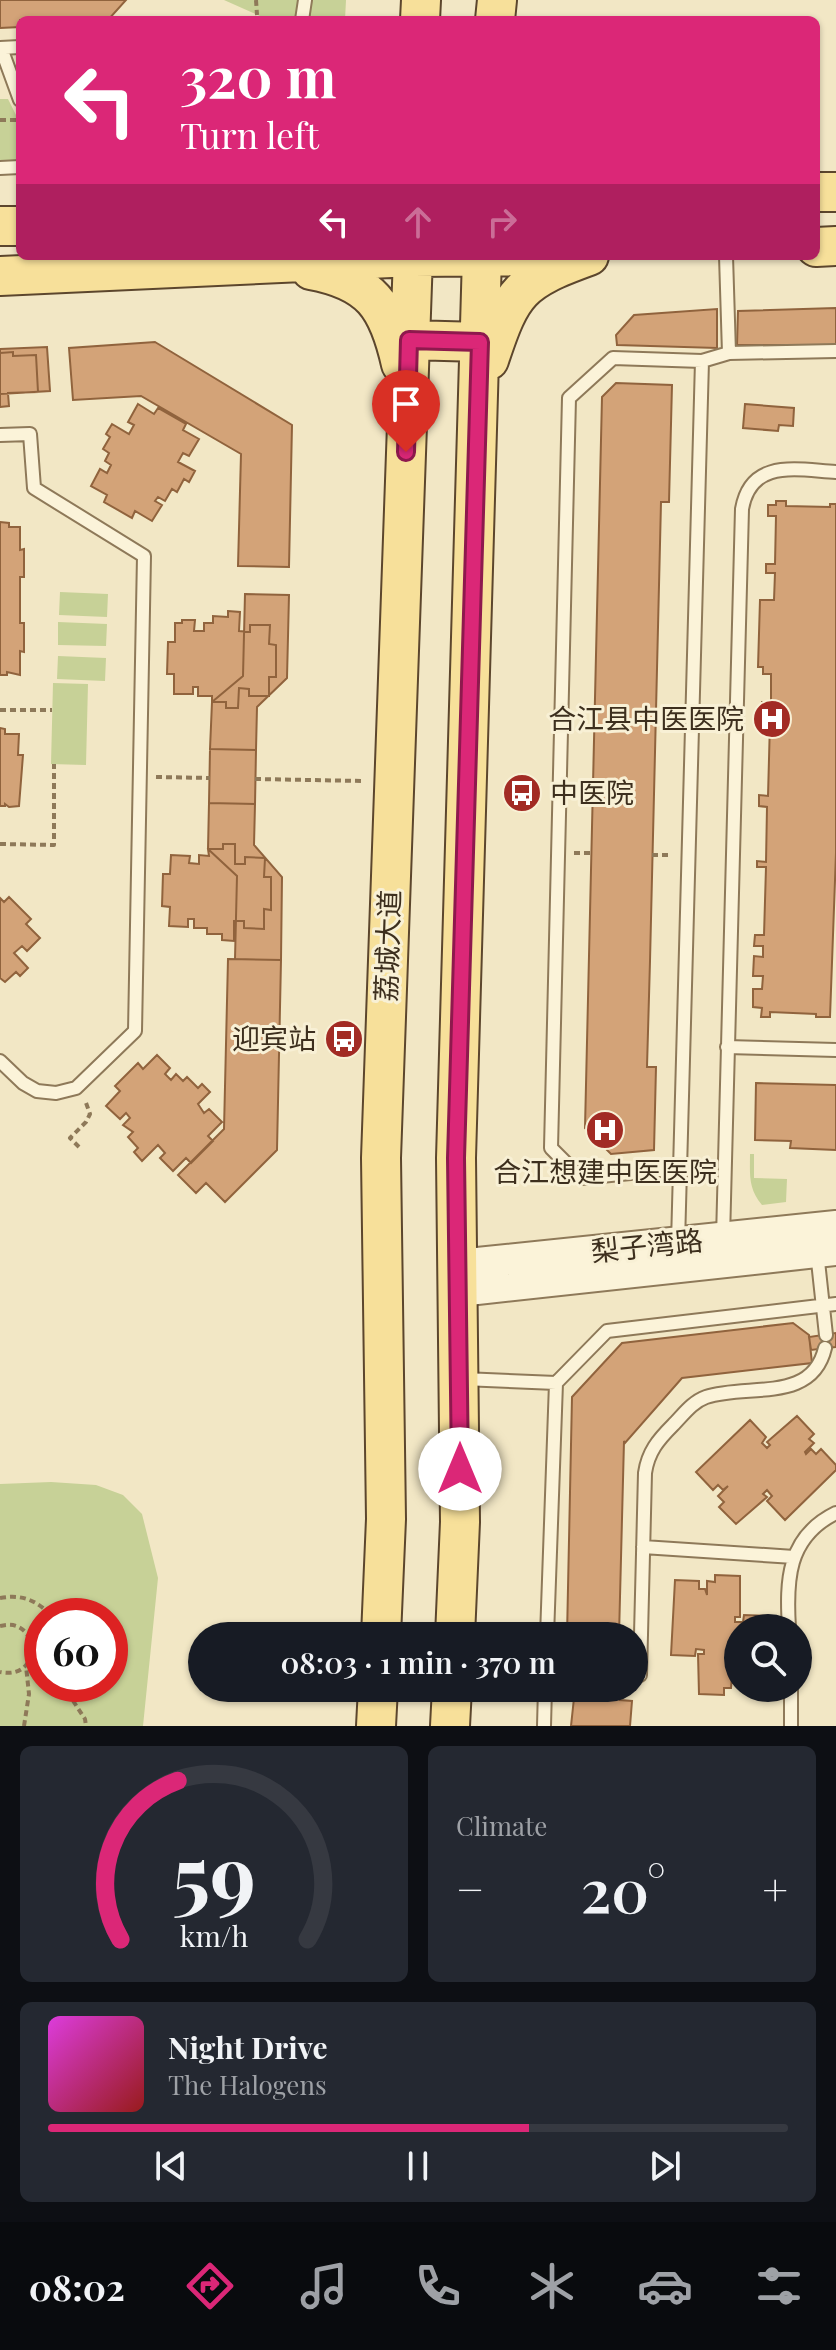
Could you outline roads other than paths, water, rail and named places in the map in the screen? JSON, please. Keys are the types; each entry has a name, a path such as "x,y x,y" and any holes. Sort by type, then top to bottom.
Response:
{"main road":[{"path":"0,276 213,261 277,263 345,260"},
{"name":"荔城大道","path":"382,1622 386,1519 381,1158 413,260"},
{"path":"456,1622 460,1522 456,1158 482,260"},
{"path":"479,410 499,329 518,295 538,276 579,260"},
{"path":"277,263 354,282 371,296 388,321 397,344 408,392"},
{"path":"409,340 480,342"},
{"path":"376,1726 377,1702"},
{"path":"450,1726 451,1702"}],"street":[{"name":"梨子湾路","path":"458,1278 678,1243 836,1226"},
{"name":"梨子湾路","path":"458,1278 826,1251"}],"lane":[{"path":"0,48 16,90"},
{"path":"726,260 729,353"},
{"path":"680,1168 581,1178 551,1148 569,398 613,358 702,361 729,353 836,351"},
{"path":"678,1243 702,361"},
{"path":"0,435 30,434 34,488 144,556 135,1031 76,1088 56,1093 37,1091 23,1083 0,1061"},
{"path":"723,1238 742,509 747,491 769,472 778,469 836,472"},
{"path":"727,1047 836,1050"},
{"path":"641,1622 646,1464 658,1440 693,1404 709,1396 782,1388 804,1380 819,1363 829,1305 826,1251"},
{"path":"547,1622 556,1383 607,1331 829,1305"},
{"path":"460,1379 556,1383"},
{"path":"788,1614 787,1587 794,1557 812,1530 836,1513"},
{"path":"643,1547 794,1557"},
{"path":"544,1726 545,1702"},
{"path":"791,1702 791,1726"}],"place":[{"name":"合江县中医医院","path":"772,719"},
{"name":"中医院","path":"522,793"},
{"name":"迎宾站","path":"344,1039"},
{"name":"合江想建中医医院","path":"605,1130"}]}
